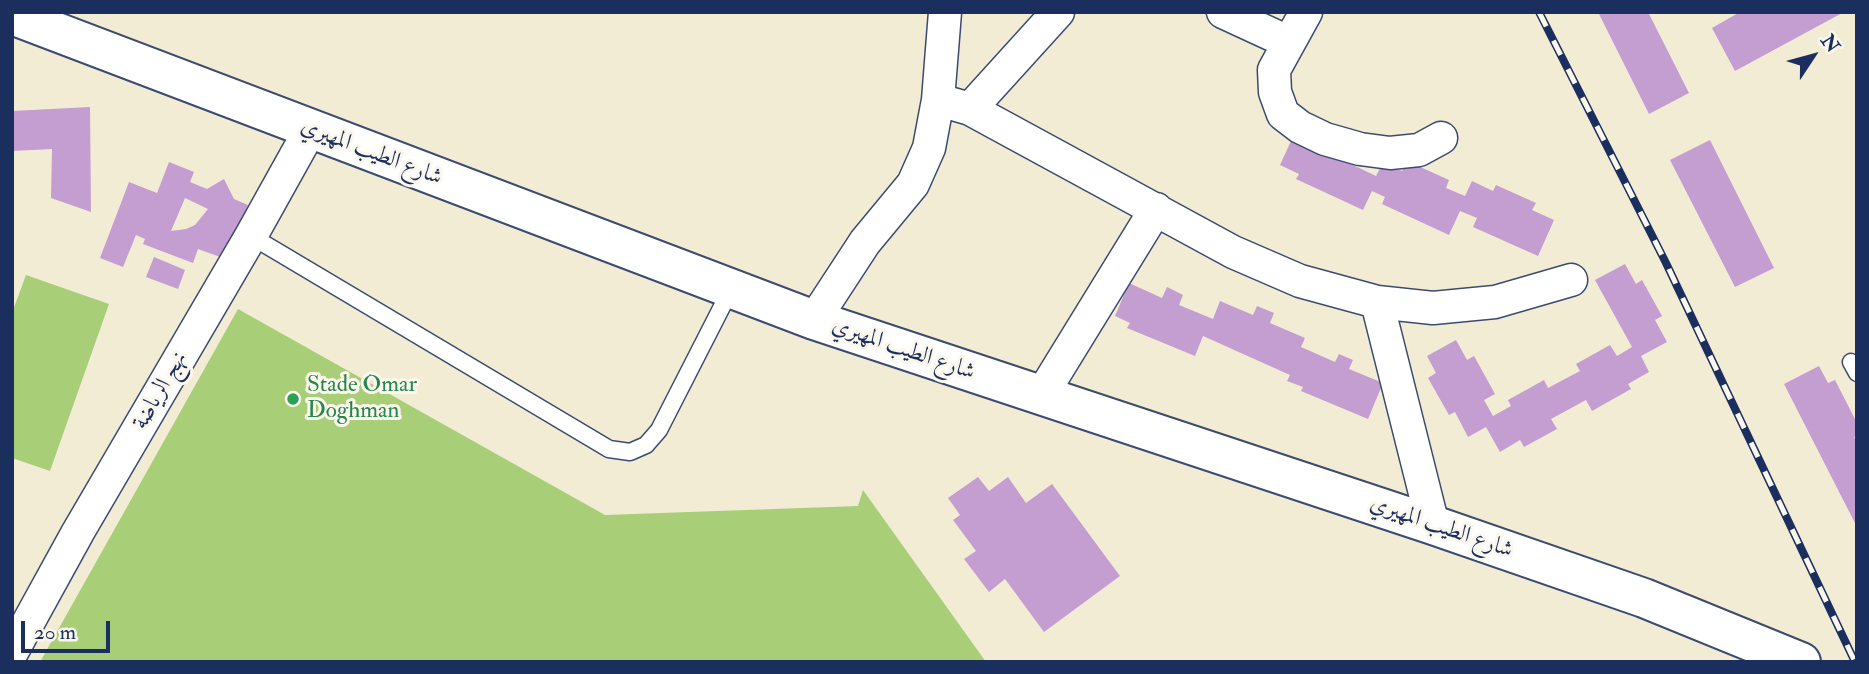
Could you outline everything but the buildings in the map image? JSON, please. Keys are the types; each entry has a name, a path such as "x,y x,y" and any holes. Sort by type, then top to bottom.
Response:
{"street":[{"path":"814,320 866,242 913,184 929,148 938,100 945,12"},
{"path":"970,109 1058,12"},
{"path":"1223,12 1288,42"},
{"path":"1306,12 1274,71 1275,92 1283,114 1300,127 1325,139 1360,149 1390,153 1419,150 1441,138"},
{"name":"شارع الطيب المهيري","path":"12,15 814,320 1433,525 1644,598 1801,662"},
{"path":"938,100 970,109 1234,252 1300,281 1377,302 1433,308 1495,302 1571,280"},
{"name":"نهج الرياضة","path":"12,652 78,532 310,130"},
{"path":"1041,396 1156,209"},
{"path":"1377,302 1433,525"}],"lane":[{"path":"251,236 609,449 630,452 646,445 659,430 731,289"}],"green space":[{"path":"26,275 109,304 50,471 12,458 12,313"},
{"name":"Stade Omar Doghman","path":"238,309 605,515 858,506 863,490 986,662 40,662"}],"railway":[{"path":"1539,12 1666,263 1855,662"}],"place":[{"name":"Stade Omar Doghman","path":"293,399"}]}
